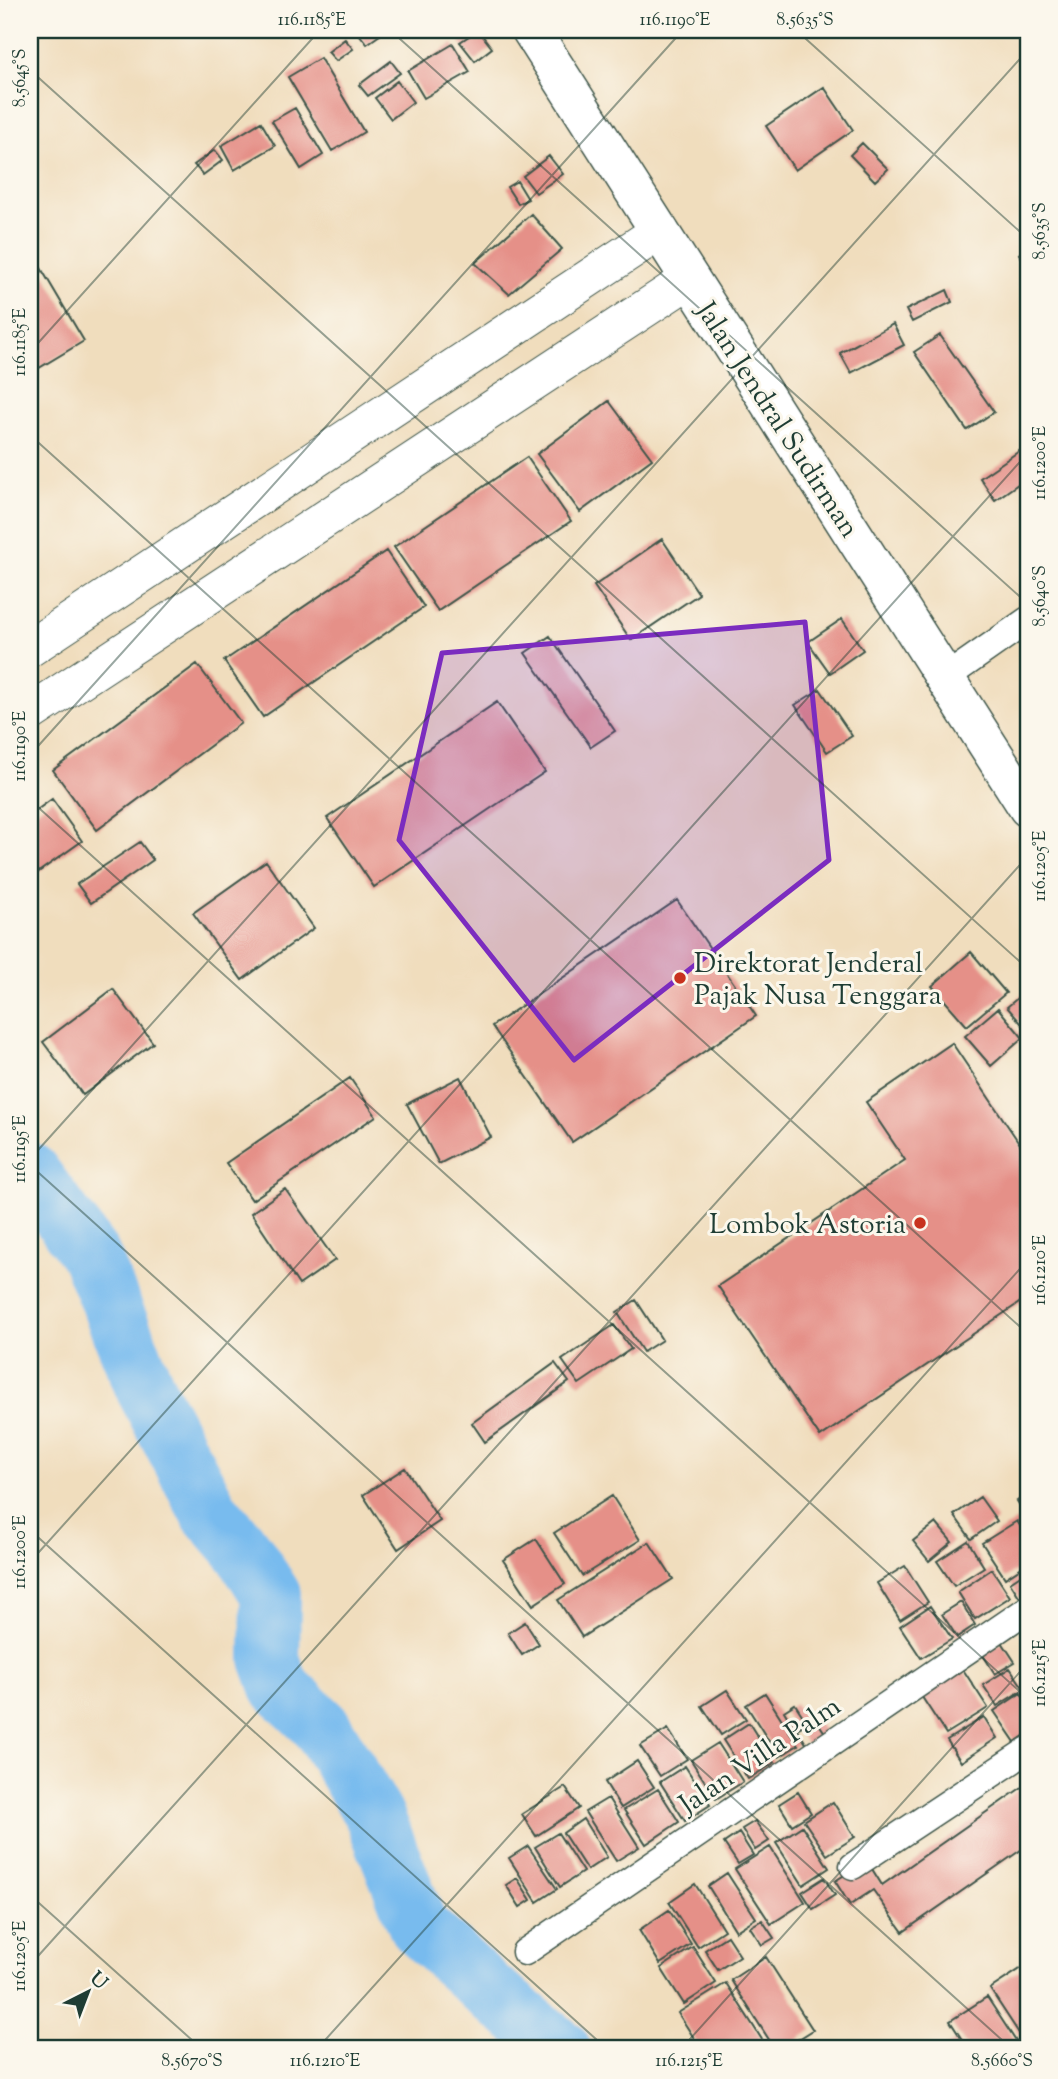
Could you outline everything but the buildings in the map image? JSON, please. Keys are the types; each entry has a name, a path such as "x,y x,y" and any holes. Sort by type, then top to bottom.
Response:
{"highway":[{"name":"Jalan Jendral Sudirman","path":"531,30 1028,808"}],"main road":[{"path":"30,648 660,232"},
{"path":"30,713 690,279"}],"street":[{"path":"945,678 1028,620"},
{"name":"Jalan Villa Palm","path":"525,1952 1028,1609"},
{"path":"853,1866 1028,1750"}],"highlighted area":[{"path":"805,622 829,860 574,1060 399,840 442,653"}],"waterway":[{"path":"30,1173 91,1256 146,1390 209,1511 245,1553 271,1595 270,1659 280,1687 321,1726 375,1817 418,1926 488,1990 561,2049"}],"place":[{"name":"Direktorat Jenderal Pajak Nusa Tenggara","path":"680,978"},
{"name":"Lombok Astoria","path":"920,1223"}]}
